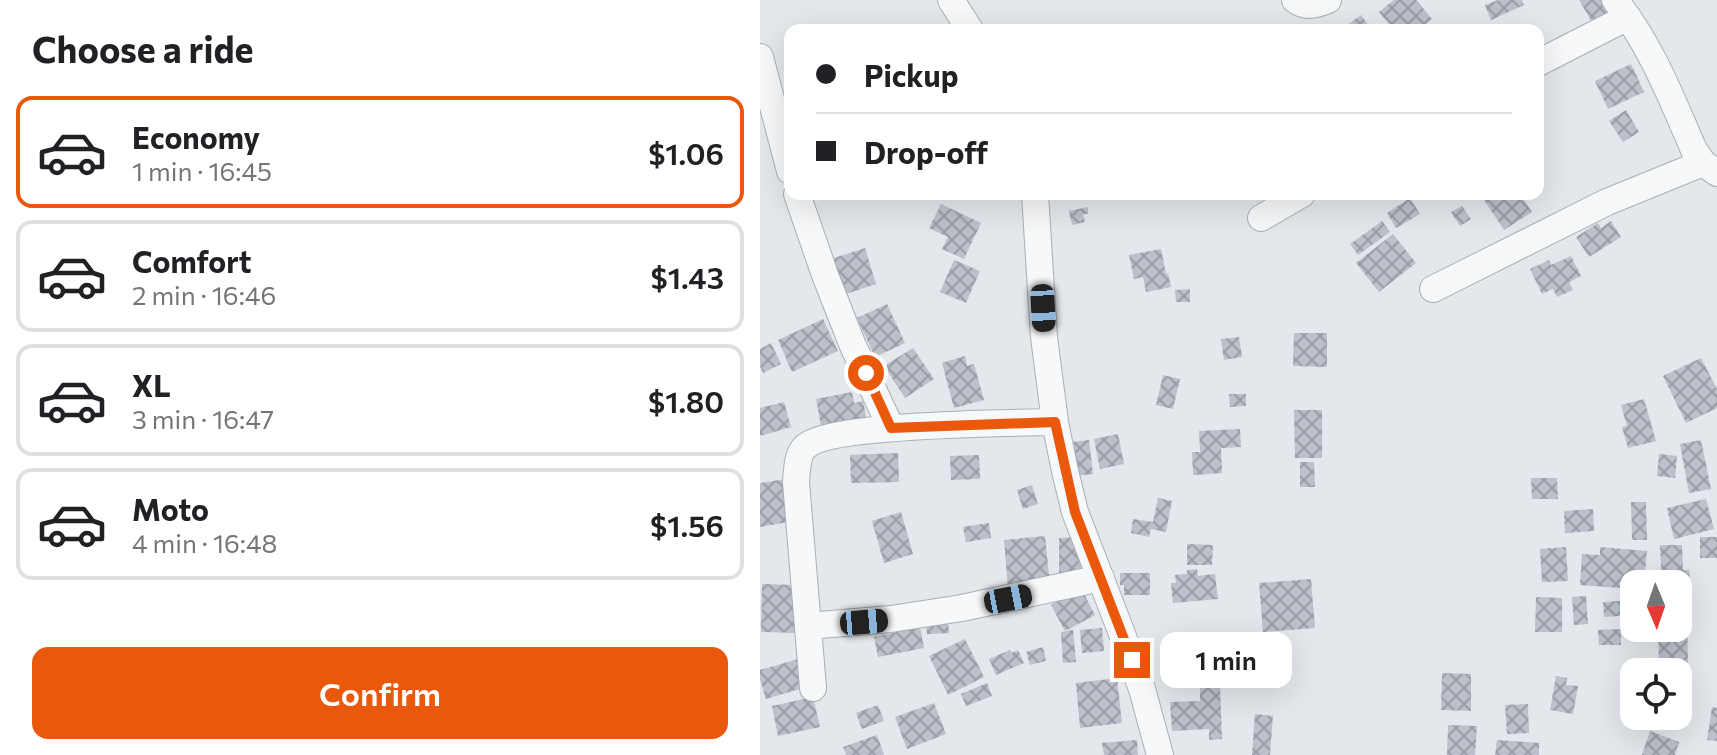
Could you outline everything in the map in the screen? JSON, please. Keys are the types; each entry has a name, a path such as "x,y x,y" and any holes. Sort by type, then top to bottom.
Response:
{"street":[{"path":"951,0 966,24"},
{"path":"1295,0 1313,6 1328,0"},
{"path":"1433,289 1607,202 1710,168 1694,150 1648,48 1622,8 1544,59"},
{"path":"760,57 784,148"},
{"path":"799,200 853,346 891,428"},
{"path":"1035,200 1044,337 1055,422 1075,512 1142,689 1160,755"},
{"path":"1261,218 1292,200"},
{"path":"813,688 796,482 799,458 804,447 816,440 891,428 1055,422"},
{"path":"808,626 891,619 962,608 1101,578"}],"building":[{"path":"1394,0 1416,0 1432,19 1426,24 1389,24 1379,12"},
{"path":"1498,0 1522,0 1524,5 1491,20 1485,5"},
{"path":"1579,0 1602,0 1609,12 1592,22"},
{"path":"1361,15 1368,24 1348,24"},
{"path":"1631,64 1644,92 1608,109 1595,81"},
{"path":"1626,110 1639,132 1623,142 1609,121"},
{"path":"1411,200 1420,214 1396,228 1387,213"},
{"path":"1484,200 1524,200 1532,212 1504,230"},
{"path":"941,204 981,223 964,259 942,249 948,237 929,228"},
{"path":"1462,206 1471,219 1460,226 1451,212"},
{"path":"1088,207 1088,214 1083,214 1085,222 1072,225 1069,211"},
{"path":"1382,221 1390,232 1358,255 1350,244"},
{"path":"1611,221 1621,237 1589,257 1576,237 1598,223 1601,228"},
{"path":"1393,234 1416,263 1379,292 1356,263"},
{"path":"865,248 876,284 843,295 831,259"},
{"path":"1161,249 1171,287 1146,292 1143,277 1134,279 1129,255"},
{"path":"1571,256 1581,276 1569,282 1573,290 1557,297 1553,289 1542,294 1530,269 1549,260 1551,265"},
{"path":"954,260 980,271 966,303 940,292"},
{"path":"1190,289 1190,302 1176,302 1175,290"},
{"path":"887,304 905,343 875,357 857,318"},
{"path":"823,319 838,351 792,372 778,340"},
{"path":"1294,333 1327,333 1327,367 1293,366"},
{"path":"1239,337 1242,357 1224,360 1221,339"},
{"path":"771,343 781,364 763,373 760,349"},
{"path":"913,348 934,379 905,398 884,366"},
{"path":"965,356 967,366 974,364 984,400 954,408 942,363"},
{"path":"1701,358 1717,389 1717,408 1686,423 1663,376"},
{"path":"1163,375 1180,379 1173,409 1156,405"},
{"path":"852,392 854,403 863,401 867,422 822,431 816,399"},
{"path":"1229,394 1246,394 1246,406 1230,407"},
{"path":"1644,399 1656,441 1628,448 1622,427 1627,426 1621,405"},
{"path":"784,402 791,427 760,436 760,408"},
{"path":"1294,410 1322,410 1322,458 1295,458"},
{"path":"1240,429 1241,447 1221,448 1222,473 1193,475 1192,452 1200,452 1199,431"},
{"path":"1118,434 1124,464 1100,469 1094,439"},
{"path":"1089,440 1093,474 1075,476 1071,442"},
{"path":"1701,440 1711,489 1689,493 1680,444"},
{"path":"898,453 899,482 851,483 850,455"},
{"path":"1659,454 1677,456 1675,478 1657,476"},
{"path":"979,455 980,479 951,480 950,456"},
{"path":"1300,462 1314,462 1315,487 1300,487"},
{"path":"1531,478 1557,478 1558,499 1532,499"},
{"path":"786,479 794,521 760,527 760,483"},
{"path":"1032,485 1038,504 1023,509 1017,490"},
{"path":"1158,498 1172,501 1166,532 1151,529 1149,537 1131,533 1133,519 1153,522"},
{"path":"1706,499 1714,529 1674,539 1667,508"},
{"path":"1631,502 1646,502 1647,540 1632,540"},
{"path":"1593,509 1594,531 1565,533 1564,511"},
{"path":"901,512 913,554 884,563 872,521"},
{"path":"989,523 991,538 966,542 963,527"},
{"path":"1045,536 1050,584 1008,588 1004,540"},
{"path":"1083,537 1083,576 1059,576 1059,538"},
{"path":"1700,537 1717,537 1717,558 1700,558"},
{"path":"1187,544 1213,545 1212,565 1187,565"},
{"path":"1660,545 1682,545 1683,570 1661,570"},
{"path":"1566,547 1568,581 1542,582 1540,549"},
{"path":"1600,547 1647,551 1645,570 1620,570 1620,588 1580,585 1582,554 1600,555"},
{"path":"1197,569 1198,576 1215,574 1218,599 1173,603 1171,583 1176,583 1175,575"},
{"path":"1120,573 1150,573 1150,595 1124,595"},
{"path":"1311,579 1315,628 1263,632 1259,583"},
{"path":"762,584 798,585 797,633 761,632"},
{"path":"1081,588 1095,615 1065,631 1051,605"},
{"path":"1586,596 1588,624 1574,625 1572,597"},
{"path":"1536,597 1562,598 1562,632 1535,632"},
{"path":"1620,601 1620,616 1604,617 1603,602"},
{"path":"948,618 949,633 927,634 926,620"},
{"path":"920,627 924,648 878,657 874,637"},
{"path":"1102,628 1104,651 1082,653 1080,630"},
{"path":"1620,629 1621,645 1599,645 1598,630"},
{"path":"1073,630 1076,662 1063,663 1061,632"},
{"path":"965,639 984,677 948,695 929,656"},
{"path":"1658,642 1687,642 1688,658 1659,658"},
{"path":"1043,647 1046,661 1030,665 1026,652"},
{"path":"1010,650 1011,653 1018,650 1024,663 996,675 989,659"},
{"path":"798,659 806,687 766,699 760,670"},
{"path":"1442,673 1471,674 1471,711 1441,710"},
{"path":"1556,676 1567,678 1566,685 1578,686 1573,714 1550,710"},
{"path":"1117,678 1122,723 1080,728 1076,683"},
{"path":"987,683 992,696 966,706 961,694"},
{"path":"1220,685 1222,739 1209,740 1209,729 1172,731 1170,702 1200,701 1200,686"},
{"path":"813,697 820,727 778,736 772,706"},
{"path":"934,703 946,734 907,749 895,717"},
{"path":"1528,704 1529,733 1507,734 1505,705"},
{"path":"878,705 884,721 862,729 856,713"},
{"path":"1712,707 1717,708 1717,741 1707,740"},
{"path":"1255,714 1273,716 1270,755 1252,755"},
{"path":"1448,725 1477,726 1475,755 1447,755"},
{"path":"1650,731 1679,742 1675,755 1642,755"},
{"path":"877,735 884,755 846,755 843,747"},
{"path":"1137,740 1138,755 1104,755 1102,743"},
{"path":"1497,740 1539,743 1539,755 1495,755"}],"route":[{"path":"866,373 891,428 1055,422 1075,512 1132,660"}]}
